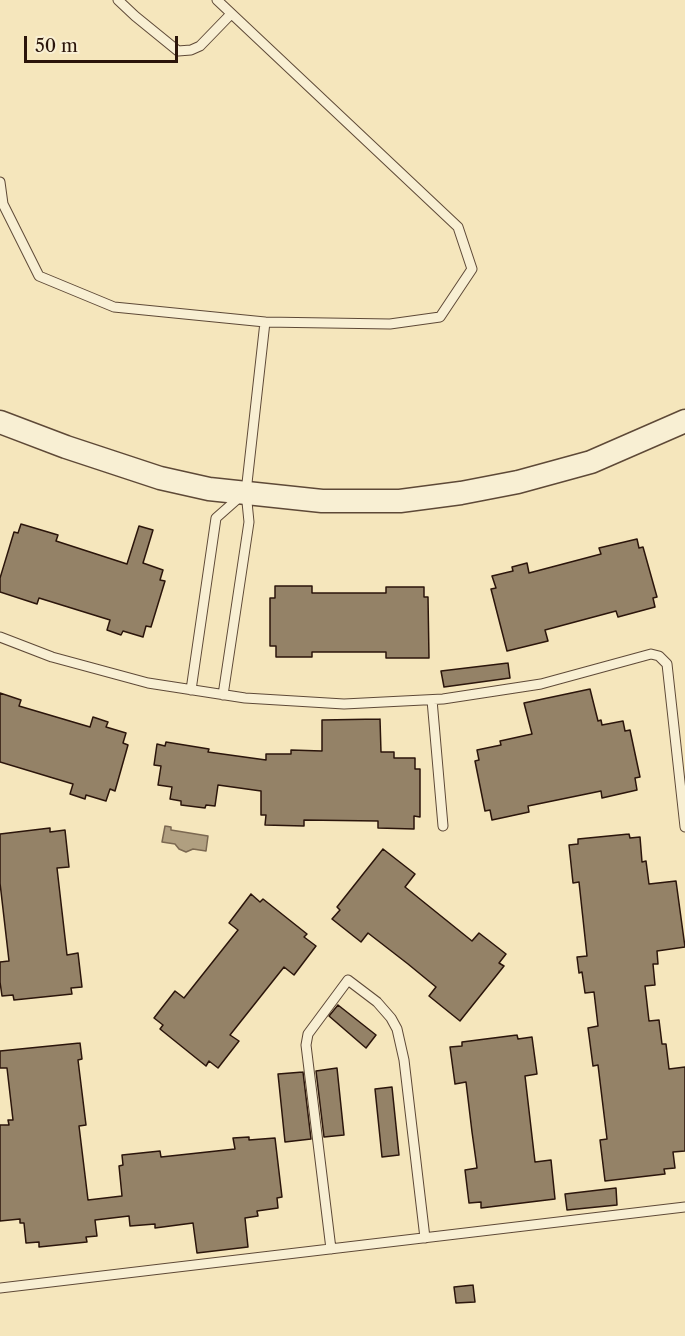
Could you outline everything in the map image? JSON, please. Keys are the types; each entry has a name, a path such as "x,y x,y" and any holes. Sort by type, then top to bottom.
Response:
{"street":[{"path":"0,423 160,478 209,489 322,501 400,501 518,482 591,462 685,421"}],"lane":[{"path":"118,0 178,51 191,50 200,46 231,14"},
{"path":"0,182 3,204 39,276 114,307 265,322 390,324 440,317 472,269 458,227 217,0"},
{"path":"223,695 249,522 246,492 265,322"},
{"path":"191,690 216,518 246,492"},
{"path":"0,637 52,657 148,682 245,698 344,704 432,700 540,684 651,654 659,656 667,664 685,827"},
{"path":"432,700 442,826"},
{"path":"331,1249 306,1045 312,1027 348,980 377,1002 397,1029 404,1060 425,1238"},
{"path":"0,1288 685,1207"}],"shaded area":[{"path":"165,826 171,827 171,830 208,836 206,851 193,849 186,852 175,844 162,842"}],"building":[{"path":"21,524 58,535 56,541 127,564 139,526 153,530 143,563 163,570 160,580 165,581 151,627 146,626 143,637 123,631 121,635 107,630 110,620 39,598 37,604 0,592 0,578 14,532 18,533"},
{"path":"637,539 639,548 643,547 657,597 653,598 655,607 618,617 616,611 545,630 548,641 507,651 491,589 496,588 492,576 513,571 512,567 527,563 529,573 601,554 599,548"},
{"path":"275,586 312,586 312,593 386,593 386,587 424,587 424,597 428,597 429,658 386,658 386,652 312,652 312,657 276,657 276,646 270,646 270,598 275,598"},
{"path":"508,663 510,678 444,687 441,671"},
{"path":"590,689 598,721 601,720 602,725 623,721 625,731 630,730 640,777 635,778 637,790 602,798 601,791 528,806 529,812 492,820 490,810 485,811 475,761 479,760 477,750 501,745 500,741 532,734 524,703"},
{"path":"0,693 21,700 19,706 90,727 93,717 108,722 106,727 126,733 123,743 128,745 115,791 110,789 106,801 86,795 85,799 70,794 73,784 0,762"},
{"path":"380,719 381,752 394,752 394,758 415,758 415,769 420,769 420,817 414,816 414,829 378,828 378,821 304,820 304,826 265,825 266,815 261,815 261,791 218,785 215,806 206,805 205,808 181,805 181,801 170,799 172,787 158,785 161,766 154,765 157,744 165,746 166,742 209,749 208,752 266,760 266,754 291,754 291,750 322,751 322,720"},
{"path":"50,828 50,832 65,830 69,867 57,868 67,955 78,953 82,987 71,988 72,994 14,1000 13,995 2,996 0,982 0,962 9,961 0,883 0,834"},
{"path":"629,834 630,838 640,837 642,862 646,861 649,884 676,881 685,947 657,951 658,964 653,964 655,985 645,986 649,1021 659,1020 662,1044 666,1044 669,1069 685,1067 685,1151 673,1152 675,1168 664,1169 665,1174 605,1181 600,1140 607,1139 598,1065 593,1066 588,1028 598,1026 594,992 585,993 582,972 579,973 577,957 587,956 579,882 573,883 569,845 578,844 578,839"},
{"path":"383,849 415,874 405,887 472,941 479,933 506,954 499,963 504,966 460,1021 429,996 436,987 408,964 368,933 361,942 332,919 340,910 337,907"},
{"path":"251,894 260,902 263,899 307,934 304,937 316,946 294,975 284,967 230,1035 239,1041 218,1068 209,1061 206,1066 160,1029 163,1025 154,1018 175,991 184,998 238,930 229,923"},
{"path":"338,1005 376,1035 366,1048 329,1016"},
{"path":"517,1035 518,1039 532,1037 537,1074 525,1076 535,1162 551,1160 555,1199 481,1208 481,1202 469,1203 465,1170 477,1168 466,1082 455,1084 450,1047 462,1046 462,1042"},
{"path":"80,1043 82,1059 78,1060 86,1125 79,1126 88,1200 122,1196 119,1166 123,1165 122,1155 160,1151 161,1157 235,1149 233,1138 249,1137 249,1140 275,1138 282,1197 277,1198 278,1208 257,1211 258,1216 245,1218 248,1247 197,1253 193,1223 155,1228 155,1224 130,1226 129,1216 95,1220 97,1236 86,1237 87,1242 39,1247 39,1242 26,1243 24,1223 20,1223 20,1219 0,1221 0,1125 9,1125 8,1120 13,1120 7,1068 0,1068 0,1051"},
{"path":"337,1068 344,1135 324,1137 316,1071"},
{"path":"303,1072 311,1139 285,1142 278,1074"},
{"path":"392,1087 399,1155 382,1157 375,1089"},
{"path":"616,1188 617,1205 567,1210 565,1194"},
{"path":"473,1285 475,1302 456,1303 454,1287"}]}
